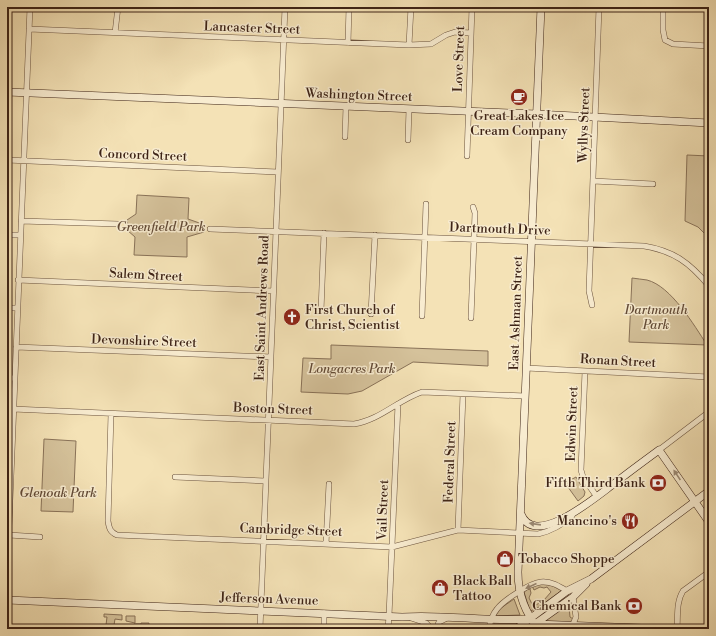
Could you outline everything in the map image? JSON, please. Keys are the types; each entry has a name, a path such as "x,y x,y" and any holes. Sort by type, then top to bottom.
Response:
{"street":[{"path":"7,575 10,442 15,378 30,7"},
{"path":"116,33 118,7"},
{"name":"East Saint Andrews Road","path":"260,629 285,7"},
{"path":"348,43 349,7"},
{"path":"409,45 411,7"},
{"name":"Love Street","path":"467,156 472,7"},
{"name":"East Ashman Street","path":"535,624 522,603 518,572 541,7"},
{"name":"Wyllys Street","path":"592,305 589,291 590,244 599,7"},
{"path":"663,7 662,30 666,40 673,44 709,46"},
{"name":"Lancaster Street","path":"29,30 409,45 431,44 446,35 455,32 471,33"},
{"name":"Washington Street","path":"7,92 536,114 709,123"},
{"path":"344,137 346,106"},
{"path":"408,140 409,109"},
{"name":"Concord Street","path":"7,160 278,172"},
{"path":"593,181 653,184"},
{"path":"422,316 426,204"},
{"path":"471,318 475,213 473,207"},
{"path":"21,221 118,224"},
{"name":"Dartmouth Drive","path":"210,229 644,246 666,252 686,262 709,286"},
{"path":"321,311 324,233"},
{"path":"7,235 20,235"},
{"path":"371,314 375,235"},
{"name":"Salem Street","path":"18,280 273,291"},
{"path":"7,308 17,308"},
{"name":"Devonshire Street","path":"16,347 271,357"},
{"name":"Ronan Street","path":"526,368 709,377"},
{"name":"Edwin Street","path":"585,371 582,470 583,477 597,496"},
{"path":"7,378 15,378"},
{"name":"Boston Street","path":"13,410 354,424 369,420 422,392 525,396"},
{"name":"Federal Street","path":"458,530 463,394"},
{"name":"Vail Street","path":"388,629 398,404"},
{"name":"Cambridge Street","path":"111,414 108,521 109,528 112,533 117,535 392,547 458,530 538,534 550,531 563,524 580,509 709,412"},
{"path":"659,450 709,522"},
{"path":"175,477 265,481"},
{"path":"326,544 328,484"},
{"path":"528,629 573,597 591,579 709,491"},
{"name":"Cambridge Street","path":"521,512 527,523 535,526 556,521 580,509"},
{"path":"8,535 40,537"},
{"path":"677,629 678,604 681,594 709,572"},
{"path":"516,629 535,624 567,591 591,579"},
{"path":"489,629 491,620 497,608 530,585 543,582 555,584 567,591"},
{"path":"573,597 576,617 573,628"},
{"name":"Jefferson Avenue","path":"7,600 402,617 427,615 445,616 450,618 510,620 573,628 586,626 668,629"},
{"path":"324,614 324,629"},
{"path":"402,617 424,622 432,629"},
{"path":"576,617 586,626"},
{"path":"436,629 439,622 450,618"}],"green space":[{"path":"687,155 709,156 709,238 698,227 685,221"},
{"name":"Greenfield Park","path":"137,195 189,198 188,219 205,225 204,232 187,237 187,257 134,255 135,237 127,230 127,220 136,214"},
{"name":"Dartmouth Park","path":"632,278 647,280 665,290 681,307 707,345 629,342"},
{"name":"Longacres Park","path":"331,345 488,351 488,366 413,362 362,391 348,394 301,392 303,358 331,359"},
{"name":"Glenoak Park","path":"44,439 76,441 73,512 41,511"},
{"path":"576,477 585,492 584,496 578,501 565,483"},
{"path":"541,584 551,585 561,591 536,609 530,611 524,592 530,589 531,593 529,598 532,604 536,605 544,600 551,592 547,587 540,587 534,590 533,586"},
{"path":"514,599 520,615 495,616 501,608"},
{"path":"571,602 572,604 569,606 570,617 573,619 571,623 544,621"},
{"path":"104,614 122,615 122,620 115,619 114,625 106,625 107,617 104,617"},
{"path":"126,616 135,616 135,623 126,621"},
{"path":"149,623 148,629 134,628 134,624"},
{"path":"495,623 518,624 512,629 491,629 492,625"}],"place":[{"name":"Great Lakes Ice Cream Company","path":"519,97"},
{"name":"First Church of Christ, Scientist","path":"292,317"},
{"name":"Fifth Third Bank","path":"658,483"},
{"name":"Mancino's","path":"630,521"},
{"name":"Tobacco Shoppe","path":"505,559"},
{"name":"Black Ball Tattoo","path":"440,588"},
{"name":"Chemical Bank","path":"634,606"}]}
